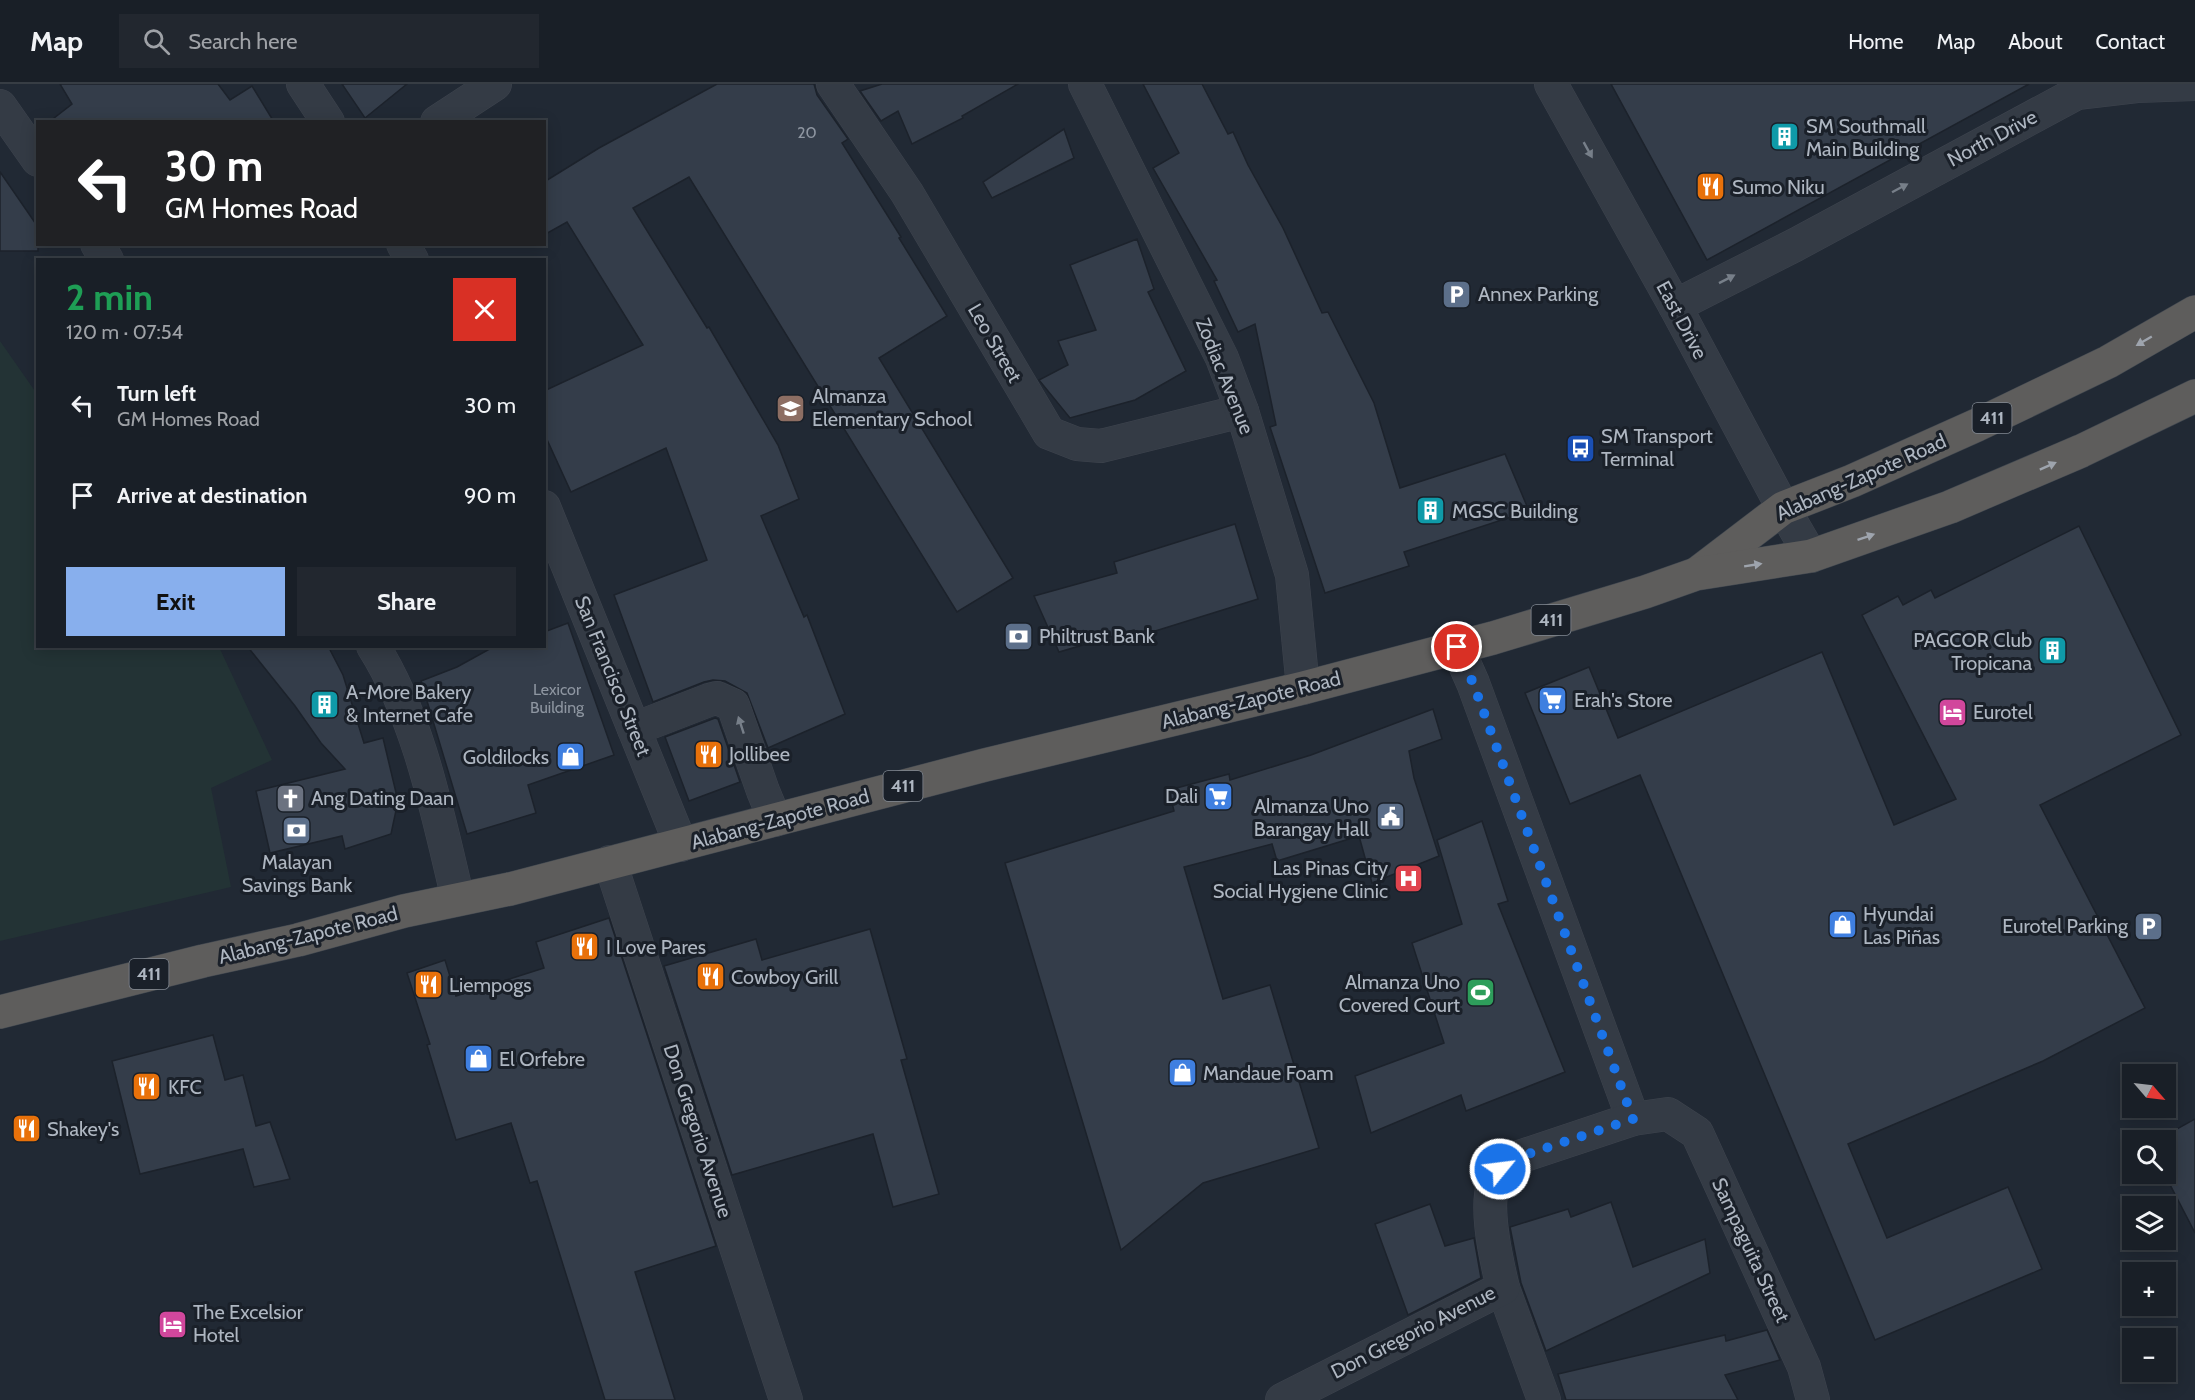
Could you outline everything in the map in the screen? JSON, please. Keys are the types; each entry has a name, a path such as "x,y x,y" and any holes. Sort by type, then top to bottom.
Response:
{"highway":[{"name":"Alabang-Zapote Road","path":"1696,574 1783,508 1852,481 1977,425 2108,362 2195,312"},
{"name":"Alabang-Zapote Road","path":"0,1012 458,899 510,889 985,765 1303,688 1457,647 1645,592 1696,574 1811,556 1959,504 2080,451 2195,396"}],"street":[{"path":"303,84 327,120"},
{"path":"440,120 495,84"},
{"name":"Leo Street","path":"833,84 907,193 1049,432 1077,444 1101,446 1242,411"},
{"name":"Zodiac Avenue","path":"1086,84 1222,358 1242,411 1292,575 1303,688"},
{"name":"East Drive","path":"1551,84 1811,556"},
{"name":"North Drive","path":"1675,306 1806,239 2077,93 2137,86 2195,84"},
{"path":"0,106 36,157"},
{"name":"San Francisco Street","path":"546,512 681,845"},
{"path":"1457,647 1473,683 1633,1119"},
{"path":"375,648 390,673 412,725 458,899"},
{"path":"634,729 709,700 717,698 727,701 736,711 763,791 776,820"},
{"name":"Don Gregorio Avenue","path":"610,862 786,1400"},
{"name":"Don Gregorio Avenue","path":"1293,1397 1503,1288 1492,1244 1491,1192 1500,1169 1516,1158 1633,1119 1668,1114"},
{"name":"Sampaguita Street","path":"1668,1114 1697,1133 1804,1367 1813,1400"},
{"path":"1503,1288 1544,1400"}],"shaded area":[{"path":"0,341 36,393 36,648 219,648 272,760 211,788 231,887 0,941"}],"building":[{"path":"60,84 218,84 230,100 252,86 273,120 52,120 72,104"},
{"path":"342,84 407,84 365,118"},
{"name":"Almanza Elementary School","path":"717,84 814,84 817,95 848,139 842,143 947,316 879,358 1013,578 957,612 689,177 633,208 707,328 709,327 778,445 799,499 761,516 804,617 807,615 845,714 768,748 747,693 725,681 704,682 653,702 614,595 707,560 666,448 571,492 546,437 546,390 643,345 567,222 546,234 546,181 599,148"},
{"path":"882,84 1018,84 962,116 963,118 912,144 898,111 881,121 860,91"},
{"path":"1143,84 1202,84 1228,134 1233,132 1248,165 1283,228 1322,313 1328,312 1374,403 1400,488 1505,454 1529,511 1404,552 1409,566 1325,593 1270,427 1276,425 1255,324 1238,332 1214,281 1217,280 1153,168 1179,153"},
{"name":"SM Southmall Main Building","path":"1611,84 2029,84 1707,260"},
{"path":"1064,129 1074,158 992,198 983,182"},
{"path":"0,172 36,224 38,251 0,251"},
{"path":"1137,239 1154,289 1148,292 1186,371 1135,400 1070,418 1039,380 1068,365 1058,341 1096,330 1070,265"},
{"path":"1235,524 1258,599 1136,637 1134,630 1059,652 1034,596 1117,573 1114,562"},
{"path":"2079,526 2181,735 2040,805 2145,1008 2043,1061 1848,1144 1887,1238 2008,1187 2042,1269 1875,1340 1640,775 1570,804 1525,693 1589,667 1618,738 1822,652 1894,825 1956,799 1862,615 1898,596 1903,605 1931,590 1935,598"},
{"path":"568,623 614,755 528,785 536,813 467,834 421,681 457,667 491,648 546,648 546,631"},
{"path":"249,648 329,648 343,675 364,743 383,738 398,801 391,834 345,849 342,836 270,853 256,791 345,769 321,743"},
{"name":"Mandaue Foam","path":"1433,709 1442,739 1409,751 1414,778 1439,856 1372,883 1359,836 1277,861 1272,844 1184,867 1223,999 1270,985 1319,1148 1203,1183 1121,1250 1005,863 1174,811 1169,790 1229,774 1230,780 1311,755"},
{"name":"Jollibee","path":"715,718 718,719 740,782 689,801 665,737"},
{"name":"Almanza Uno Covered Court","path":"1482,821 1508,901 1498,904 1565,1072 1466,1111 1461,1095 1371,1133 1355,1076 1444,1043 1412,943 1462,924 1437,840"},
{"path":"609,918 716,1246 635,1272 675,1400 605,1400 537,1181 530,1183 511,1123 456,1140 427,1045 430,1044 407,973 445,960 456,996 544,968 536,942"},
{"path":"870,929 907,1059 901,1060 939,1194 893,1207 873,1134 732,1175 664,966 756,939 762,960"},
{"name":"KFC","path":"213,1035 225,1080 243,1075 256,1126 270,1122 290,1179 254,1187 243,1149 140,1174 112,1061"},
{"path":"2195,1119 2195,1233 2170,1184 2176,1184 2175,1130"},
{"path":"1611,1202 1633,1267 1705,1239 1710,1273 1546,1351 1521,1283 1510,1227 1568,1209 1571,1217"},
{"path":"1430,1204 1445,1246 1474,1238 1481,1278 1408,1315 1375,1224"},
{"path":"1767,1330 1780,1360 1725,1375 1738,1400 1566,1400 1558,1374 1725,1335 1726,1341"}],"place":[{"name":"SM Southmall Main Building","path":"1785,137"},
{"name":"Sumo Niku","path":"1711,187"},
{"name":"Annex Parking","path":"1457,294"},
{"name":"Almanza Elementary School","path":"791,408"},
{"name":"SM Transport Terminal","path":"1580,448"},
{"name":"MGSC Building","path":"1431,511"},
{"name":"Philtrust Bank","path":"1018,636"},
{"name":"PAGCOR Club Tropicana","path":"2053,651"},
{"name":"Erah's Store","path":"1553,700"},
{"name":"A-More Bakery & Internet Cafe","path":"325,704"},
{"name":"Eurotel","path":"1952,712"},
{"name":"Jollibee","path":"708,754"},
{"name":"Goldilocks","path":"570,757"},
{"name":"Dali","path":"1219,796"},
{"name":"Ang Dating Daan","path":"290,798"},
{"name":"Almanza Uno Barangay Hall","path":"1390,817"},
{"name":"Malayan Savings Bank","path":"297,831"},
{"name":"Las Pinas City Social Hygiene Clinic","path":"1409,879"},
{"name":"Hyundai Las Piñas","path":"1842,925"},
{"name":"Eurotel Parking","path":"2149,926"},
{"name":"I Love Pares","path":"585,947"},
{"name":"Cowboy Grill","path":"710,977"},
{"name":"Liempogs","path":"428,985"},
{"name":"Almanza Uno Covered Court","path":"1481,993"},
{"name":"El Orfebre","path":"478,1059"},
{"name":"Mandaue Foam","path":"1182,1073"},
{"name":"KFC","path":"147,1087"},
{"name":"Shakey's","path":"26,1129"},
{"name":"The Excelsior Hotel","path":"172,1324"}],"route":[{"path":"1457,647 1473,683 1633,1119 1516,1158 1500,1169"}]}
